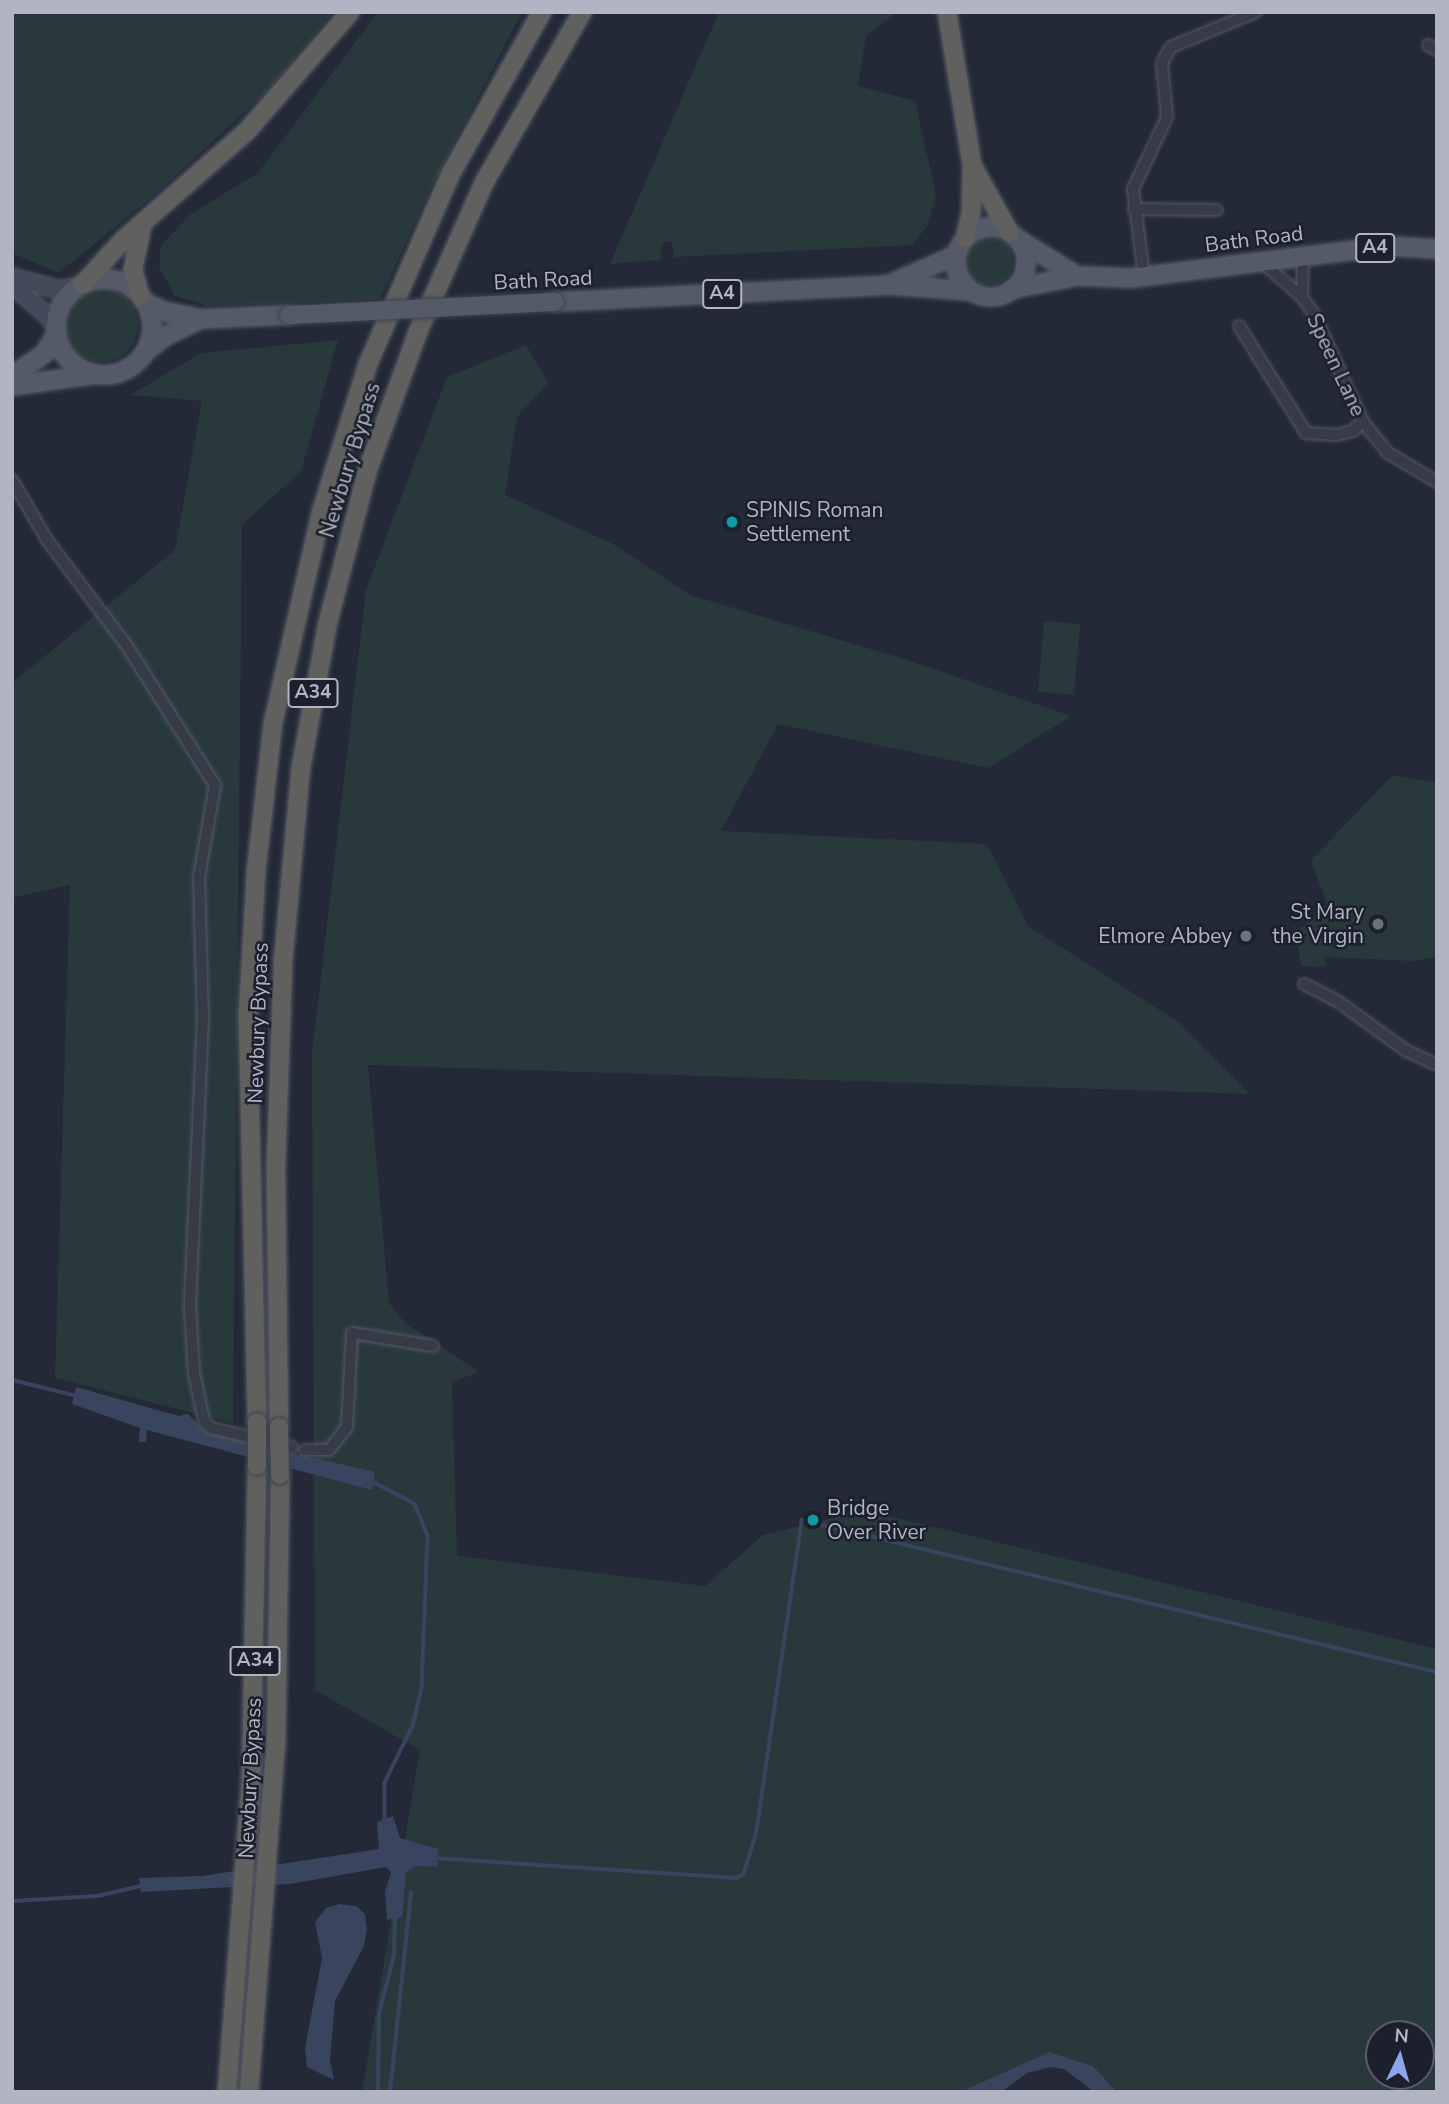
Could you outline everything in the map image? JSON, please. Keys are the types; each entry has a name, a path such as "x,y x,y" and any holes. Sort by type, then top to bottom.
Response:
{"highway":[{"path":"81,285 247,131 350,12"},
{"path":"520,47 536,12"},
{"name":"Newbury Bypass","path":"227,2092 246,1856 257,1466 248,1011 256,872 273,723 317,527 368,363 450,175 542,12"},
{"name":"Newbury Bypass","path":"249,2092 269,1856 277,1691 280,1475 276,1176 283,961 301,767 328,622 367,472 418,329 485,181 582,12"},
{"path":"947,12 972,165 971,213 965,238"},
{"path":"972,165 1013,235"},
{"path":"142,226 133,269 142,299"}],"main road":[{"path":"1013,235 1026,265 1012,289 993,297 972,291 959,277 956,255 965,238 986,227 1013,235 1077,276"},
{"name":"Bath Road","path":"1012,289 1077,276 1144,276 1405,245 1437,249"},
{"name":"Bath Road","path":"888,285 956,255"},
{"path":"12,277 52,289 113,280 142,299 152,327 143,354 126,369 12,386"},
{"path":"12,285 48,316 71,363 100,375"},
{"path":"12,376 45,353 56,331 61,305 81,285"},
{"name":"Bath Road","path":"142,299 163,311 201,319 888,285 972,291"},
{"name":"Bath Road","path":"143,354 166,336 201,319"}],"street":[{"path":"1144,276 1133,190 1167,117 1162,64 1171,47 1256,12"},
{"path":"1134,209 1217,210"},
{"name":"Speen Lane","path":"1302,296 1303,256"},
{"name":"Speen Lane","path":"1260,261 1302,296 1363,422 1388,453 1437,482"},
{"path":"1239,326 1305,437 1353,431 1363,422"},
{"path":"12,480 47,540 127,646 215,785 199,877 203,1017 190,1307 194,1373 204,1421 211,1428 292,1447"},
{"path":"1304,984 1437,1065"},
{"path":"305,1450 329,1450 347,1427 352,1333 433,1346"}],"shaded area":[{"path":"12,12 333,12 269,90 154,195 59,273 12,253"},
{"path":"378,12 522,12 433,184 380,299 208,306 175,296 159,267 161,245 191,214 258,173"},
{"path":"719,12 897,12 866,36 858,86 915,101 936,195 928,225 912,245 674,257 672,242 663,242 660,260 610,264"},
{"path":"989,237 1006,244 1013,261 1006,278 989,285 972,278 965,261 972,244"},
{"path":"101,288 122,294 132,304 138,325 132,346 122,356 101,362 80,356 70,346 64,325 70,304 80,294"},
{"path":"338,340 301,471 242,525 233,1423 55,1378 70,885 12,898 12,683 175,550 202,401 130,395 201,353"},
{"path":"526,345 548,383 517,417 505,495 613,544 690,595 904,659 1071,716 988,768 778,724 721,831 987,844 1028,926 1180,1023 1250,1094 368,1065 389,1303 405,1323 479,1372 452,1382 457,1556 705,1586 763,1535 864,1510 1437,1649 1437,2092 1117,2092 1093,2066 1049,2052 960,2092 362,2092 420,1750 315,1690 312,1054 366,590 447,377"},
{"path":"1044,621 1080,624 1074,695 1038,692"},
{"path":"1393,775 1437,783 1437,957 1414,961 1325,957 1325,967 1301,966 1296,933 1327,904 1311,860"}],"water":[{"path":"76,1387 179,1416 188,1414 207,1433 375,1472 372,1490 147,1430 146,1442 139,1442 140,1428 72,1404"},
{"path":"393,1816 400,1838 438,1849 437,1867 416,1866 406,1872 402,1917 387,1920 385,1892 391,1872 386,1867 290,1884 141,1892 139,1878 202,1876 379,1849 377,1822"},
{"path":"340,1904 356,1906 365,1914 367,1929 364,1946 335,2001 330,2060 334,2080 307,2067 305,2048 322,1958 315,1922 326,1908"},
{"path":"1049,2052 1093,2066 1117,2092 1094,2092 1064,2069 1050,2067 1027,2073 1001,2092 960,2092"}],"waterway":[{"path":"13,1380 77,1396"},
{"path":"370,1480 415,1504 428,1537 422,1688 413,1726 385,1783 385,1821"},
{"path":"434,1858 736,1878 743,1875 756,1834 802,1520 1437,1672"},
{"path":"12,1901 98,1896 145,1885"},
{"path":"390,2092 411,1893"},
{"path":"378,2092 379,2014 394,1955 395,1914"},
{"path":"939,2092 944,2092"}],"place":[{"name":"SPINIS Roman Settlement","path":"732,522"},
{"name":"St Mary the Virgin","path":"1378,924"},
{"name":"Elmore Abbey","path":"1246,936"},
{"name":"Bridge Over River","path":"813,1520"}]}
